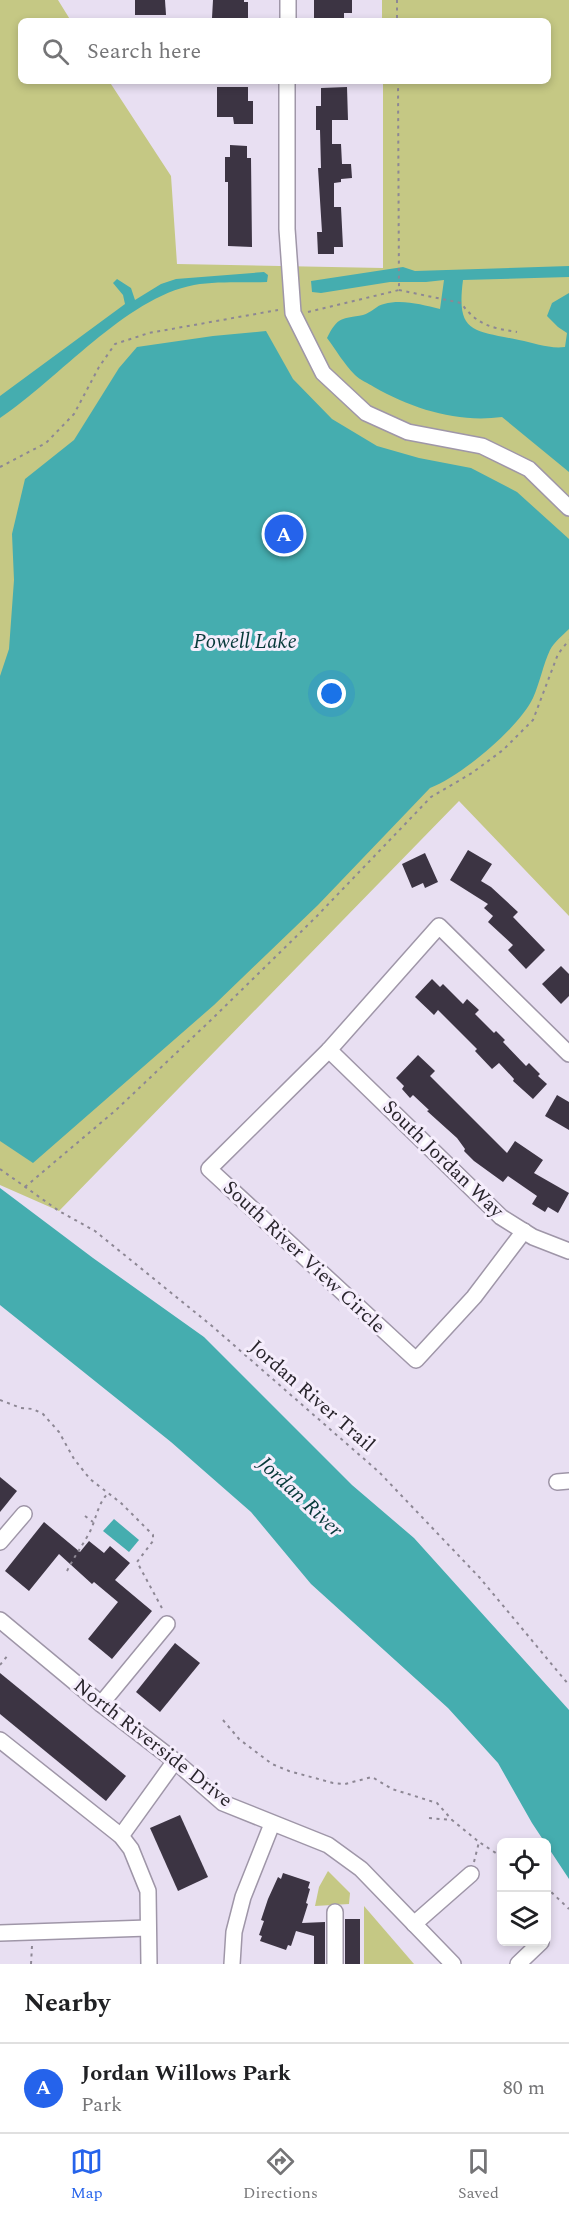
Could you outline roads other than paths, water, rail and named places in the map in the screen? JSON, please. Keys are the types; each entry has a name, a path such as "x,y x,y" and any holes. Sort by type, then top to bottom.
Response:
{"street":[{"path":"288,0 288,18"},
{"path":"287,84 287,229 293,313 323,373 366,413 408,432 482,446 529,469 569,508"},
{"name":"South River View Circle","path":"524,1231 474,1298 416,1360 209,1169 329,1050 438,926 569,1054"},
{"name":"South Jordan Way","path":"329,1050 501,1217 533,1237 569,1251"},
{"path":"0,1542 24,1514"},
{"name":"North Riverside Drive","path":"0,1620 101,1704 176,1761 223,1803 328,1845 361,1869 453,1964"},
{"path":"101,1704 167,1624"},
{"path":"0,1740 121,1836 131,1849 148,1891 149,1964"},
{"path":"121,1836 176,1761"},
{"path":"232,1964 234,1932 243,1897 272,1824"},
{"path":"414,1924 471,1874"},
{"path":"335,1912 335,1964"},
{"path":"0,1933 148,1929"},
{"path":"518,1964 537,1946"}],"water":[{"path":"569,266 569,277 463,280 462,311 471,326 479,331 542,345 565,347 567,333 547,316 552,303 569,293 569,472 502,417 452,416 420,408 374,387 355,375 327,338 334,326 341,320 366,314 384,304 405,302 440,309 444,280 390,282 321,293 312,292 311,281 403,267 415,271"},
{"path":"264,272 268,275 267,282 194,285 168,293 143,306 93,342 0,418 0,396 125,304 123,295 113,283 117,279 131,288 135,300 161,284 176,279"},
{"name":"Powell Lake","path":"266,331 293,379 332,419 377,446 419,458 471,468 517,492 569,539 569,629 550,650 533,698 526,710 502,737 457,773 430,788 318,905 214,1005 33,1163 0,1141 0,676 9,649 14,580 12,534 25,479 74,440 119,368 137,347"},
{"name":"Jordan River","path":"0,1188 204,1337 352,1485 414,1538 569,1710 569,1879 551,1852 551,1838 542,1838 498,1763 448,1708 311,1584 251,1512 171,1442 0,1305"},
{"path":"114,1519 139,1540 129,1552 103,1531"}],"place":[{"name":"Jordan Willows Park","path":"284,534"}]}
